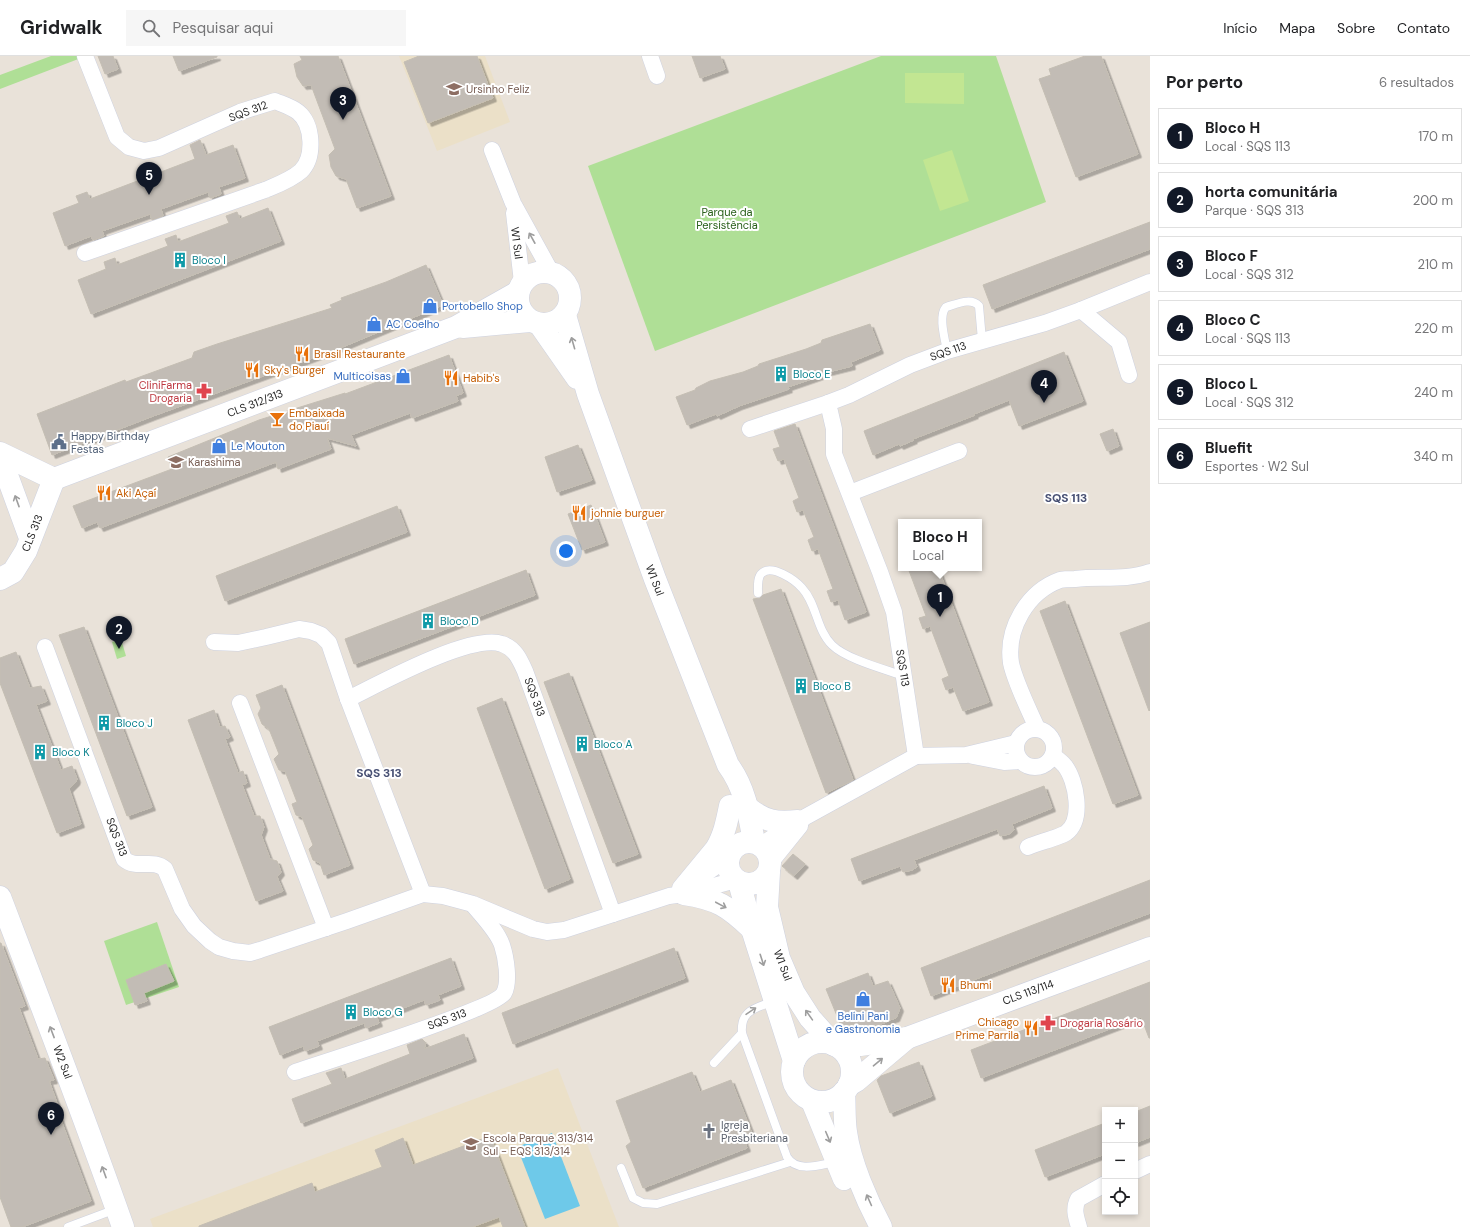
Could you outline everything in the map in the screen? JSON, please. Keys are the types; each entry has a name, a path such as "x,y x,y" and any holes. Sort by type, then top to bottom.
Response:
{"street":[{"name":"SQS 312","path":"84,253 265,190 288,180 302,170 309,157 311,141 306,124 298,112 275,101 240,112 159,148 144,150 129,147 117,137 85,56"},
{"path":"650,56 657,76"},
{"name":"W1 Sul","path":"492,150 513,203 551,272"},
{"name":"W1 Sul","path":"513,203 520,287"},
{"path":"540,272 551,272 560,277 567,285 570,295 570,305 565,315 558,321 550,325 535,323 522,314 518,304 520,287 530,275 540,272"},
{"name":"SQS 113","path":"916,756 894,612 850,492 834,454 834,429 828,403 849,395 910,365 947,351 1045,323 1150,282"},
{"name":"CLS 312/313","path":"54,479 456,327 520,287"},
{"path":"1081,310 1119,342 1130,374"},
{"name":"W1 Sul","path":"565,315 588,394 655,579 728,765 727,779 739,807 753,854 779,958 798,999 810,1018 835,1045"},
{"name":"W1 Sul","path":"535,323 588,394"},
{"name":"CLS 312/313","path":"456,327 535,323"},
{"path":"750,429 828,403"},
{"path":"850,492 959,451"},
{"path":"0,455 54,479"},
{"path":"0,455 30,538"},
{"name":"CLS 313","path":"0,579 13,572 26,551 54,479"},
{"path":"1037,728 1011,663 1011,639 1019,614 1036,594 1060,580 1090,577 1138,576 1150,572"},
{"path":"214,642 238,643 298,629 311,631 321,635 329,643 348,699 424,894"},
{"name":"SQS 313","path":"348,699 428,660 460,649 481,643 493,642 503,644 510,648 516,654 525,672 613,914"},
{"name":"SQS 313","path":"45,647 126,861 132,864 156,864 165,869 182,908 194,926 219,947 233,951 250,953 424,894 443,896 473,904 533,929 546,932 564,930 669,896 737,881"},
{"path":"966,755 1018,739 1028,729 1037,728 1043,730 1052,738 1055,749 1048,763 1038,768 1029,767 1020,761 1016,752 1018,739 1021,691"},
{"path":"240,703 326,928"},
{"path":"737,881 750,885 762,881 753,854 802,820 916,756 966,755 1004,762 1020,761"},
{"path":"1028,847 1066,832 1074,823 1077,805 1070,775 1064,765 1053,755"},
{"path":"752,930 732,911 712,900 681,893 716,849 726,826 739,807 773,822 802,820"},
{"name":"W1 Sul","path":"753,854 729,870 737,881 794,1061"},
{"name":"SQS 313","path":"681,893 753,854"},
{"name":"W2 Sul","path":"0,897 76,1095 120,1218"},
{"name":"SQS 313","path":"295,1072 446,1021 489,1003 504,994 507,982 507,973 502,945 494,931 473,904"},
{"name":"CLS 113/114","path":"835,1045 860,1045 907,1038 1150,948"},
{"name":"CLS 113/114","path":"846,1089 907,1038"},
{"path":"846,1089 835,1100 824,1102 812,1101 802,1095 794,1085 792,1073 794,1061 800,1051 810,1044 822,1042 835,1045 847,1056 852,1070 846,1089 845,1131 849,1152 856,1173 881,1227"},
{"path":"812,1101 865,1227"},
{"path":"1138,1170 1150,1164"},
{"path":"1079,1227 1075,1216 1075,1209 1078,1199 1102,1186"}],"lane":[{"path":"947,351 942,318 946,307 970,301 976,303 979,306 982,340"},
{"path":"758,593 759,578 762,572 776,570 783,574 802,588 810,602 823,634 835,648 850,656 905,677"},
{"path":"775,1000 753,1009 745,1015 741,1025 742,1034 787,1157 790,1162 798,1166 814,1166 838,1162"},
{"path":"714,1063 742,1034"},
{"path":"621,1168 633,1198 643,1203 657,1204 790,1162"},
{"path":"68,1227 120,1218"}],"shaded area":[{"name":"Ursinho Feliz","path":"399,56 485,56 510,122 437,151"},
{"name":"Escola Parque 313/314 Sul - EQS 313/314","path":"558,1068 619,1227 153,1227 150,1219"}],"green space":[{"path":"51,56 80,56 81,58 0,89 0,75"},
{"name":"Parque da Persistência","path":"881,56 996,56 1046,202 655,351 588,166"},
{"path":"905,73 964,73 964,104 905,103"},
{"path":"952,150 969,201 940,211 923,160"},
{"path":"121,639 126,656 117,659 112,642"},
{"path":"157,922 179,987 126,1005 104,941"}],"water":[{"path":"552,1133 580,1206 545,1219 517,1147"}],"building":[{"path":"98,56 113,56 118,69 105,74"},
{"path":"173,56 217,56 217,57 179,71"},
{"path":"300,56 338,56 391,196 357,208 346,179 336,176 331,167 329,155 335,149 311,85 303,86 297,77 294,64 302,60"},
{"path":"419,56 477,56 493,98 428,123 404,62"},
{"path":"692,56 720,56 725,69 700,78"},
{"path":"1085,56 1101,56 1138,154 1076,177 1039,79 1051,75 1049,69"},
{"path":"200,140 206,155 233,145 245,178 219,187 221,194 210,198 208,192 161,209 163,216 152,220 150,214 102,231 104,236 93,240 91,236 65,246 53,213 79,203 76,196 87,192 90,199 195,159 190,145"},
{"name":"Bloco I","path":"268,208 281,241 91,314 78,280 106,269 104,262 115,258 117,265 168,246 165,239 176,235 178,242 229,223 226,216 237,212 240,219"},
{"path":"1150,222 1150,249 992,309 983,285"},
{"path":"426,265 443,305 340,348 153,416 52,455 37,414 125,380 126,382 192,358 194,352 332,308 330,305 342,300 341,298 386,282"},
{"name":"Bloco E","path":"870,324 880,350 851,362 852,366 820,374 820,376 788,387 789,389 739,406 717,416 716,414 687,425 676,397 695,390 696,388 710,381 743,372 758,366 759,364 821,343 822,340"},
{"path":"1064,352 1083,401 1019,426 1009,400 913,439 914,440 900,446 899,444 873,455 864,431"},
{"path":"449,355 463,393 456,396 458,401 412,418 410,413 351,435 356,446 327,438 331,449 278,469 276,462 100,528 97,522 82,528 73,506 172,469 168,457 259,420 345,394"},
{"path":"795,424 866,612 845,620 838,600 831,602 827,591 833,589 818,549 812,551 808,540 814,537 803,510 797,512 793,501 799,498 784,459 778,461 773,449 780,447 774,431"},
{"path":"1113,429 1119,446 1107,451 1100,434"},
{"path":"578,445 592,480 557,492 545,457"},
{"path":"591,505 605,542 582,550 568,514"},
{"path":"397,506 407,532 225,601 216,576"},
{"name":"Bloco D","path":"526,570 535,595 354,664 345,639"},
{"path":"909,571 939,571 989,702 963,711 953,687 946,690 942,679 949,676 930,626 923,629 919,618 926,616"},
{"name":"Bloco B","path":"781,589 853,780 826,793 753,599 760,598 763,595"},
{"path":"1065,601 1138,795 1113,804 1040,611"},
{"path":"1150,622 1150,710 1149,711 1120,633"},
{"name":"Bloco J","path":"84,627 152,807 127,816 59,635"},
{"name":"Bloco K","path":"16,652 30,688 41,686 47,701 36,705 61,770 72,766 77,779 69,789 81,824 57,833 0,683 0,658"},
{"name":"Bloco A","path":"569,673 638,854 613,863 544,682"},
{"path":"282,685 350,865 324,875 320,863 313,860 309,849 313,845 302,817 296,815 292,804 297,802 285,771 279,770 274,759 279,754 269,729 262,724 258,714 261,708 256,695"},
{"path":"502,698 570,879 545,889 477,708"},
{"path":"214,710 220,727 225,726 230,737 225,739 238,773 243,771 247,783 242,785 254,816 260,816 264,827 261,835 270,859 277,861 281,872 277,877 283,891 256,901 188,720"},
{"path":"1044,786 1052,808 1012,824 1014,830 1009,834 1000,836 997,829 914,860 917,867 912,870 903,872 900,866 859,881 851,859"},
{"path":"793,854 805,864 794,876 782,866"},
{"path":"1150,880 1150,913 931,996 921,968"},
{"path":"0,943 25,1006 19,1008 38,1059 45,1058 54,1080 49,1081 57,1103 55,1104 91,1201 22,1227 11,1227 0,1197"},
{"path":"674,948 685,978 513,1044 502,1013"},
{"name":"Bloco G","path":"451,958 461,986 438,995 440,1000 426,1005 424,1000 377,1018 379,1023 366,1028 364,1023 317,1041 319,1046 305,1051 303,1046 280,1055 269,1027"},
{"path":"166,964 174,981 144,993 147,1001 135,1005 126,980"},
{"name":"Belini Pani e Gastronomia","path":"868,973 873,986 888,981 900,1008 896,1018 865,1029 853,1024 842,1028 826,989"},
{"path":"1150,982 1150,1038 1141,1017 981,1078 971,1050"},
{"path":"464,1034 473,1058 301,1123 292,1099 332,1084 326,1073 341,1068 345,1079 410,1054 407,1045 422,1039 426,1043 424,1049"},
{"path":"919,1062 932,1096 890,1113 877,1080 881,1076"},
{"name":"Igreja Presbiteriana","path":"692,1072 700,1092 731,1080 753,1136 744,1140 747,1148 643,1188 626,1146 631,1142 616,1101"},
{"path":"1150,1106 1150,1137 1138,1142 1138,1111"},
{"path":"1102,1124 1102,1155 1045,1177 1035,1150"},
{"path":"490,1136 525,1227 503,1227 499,1217 472,1227 199,1227 312,1183 315,1192 382,1167 375,1150 403,1138 413,1165"}],"place":[{"name":"Ursinho Feliz","path":"454,89"},
{"name":"Bloco F","path":"343,120"},
{"name":"Bloco L","path":"149,195"},
{"name":"Bloco I","path":"180,260"},
{"name":"Portobello Shop","path":"430,306"},
{"name":"AC Coelho","path":"374,324"},
{"name":"Brasil Restaurante","path":"302,354"},
{"name":"Sky's Burger","path":"252,370"},
{"name":"Bloco E","path":"781,374"},
{"name":"Multicoisas","path":"403,376"},
{"name":"Habib's","path":"451,378"},
{"name":"CliniFarma Drogaria","path":"204,391"},
{"name":"Bloco C","path":"1044,403"},
{"name":"Embaixada do Piauí","path":"277,419"},
{"name":"Happy Birthday Festas","path":"59,442"},
{"name":"Le Mouton","path":"219,446"},
{"name":"Karashima","path":"176,462"},
{"name":"Aki Açaí","path":"104,493"},
{"name":"johnie burguer","path":"579,513"},
{"name":"Bloco H","path":"940,617"},
{"name":"Bloco D","path":"428,621"},
{"name":"horta comunitária","path":"119,649"},
{"name":"Bloco B","path":"801,686"},
{"name":"Bloco J","path":"104,723"},
{"name":"Bloco A","path":"582,744"},
{"name":"Bloco K","path":"40,752"},
{"name":"Bhumi","path":"948,985"},
{"name":"Belini Pani e Gastronomia","path":"863,999"},
{"name":"Bloco G","path":"351,1012"},
{"name":"Drogaria Rosário","path":"1048,1023"},
{"name":"Chicago Prime Parrila","path":"1031,1028"},
{"name":"Igreja Presbiteriana","path":"709,1131"},
{"name":"Bluefit","path":"51,1135"},
{"name":"Escola Parque 313/314 Sul - EQS 313/314","path":"471,1144"}],"district":[{"name":"SQS 113","path":"1066,498"},
{"name":"SQS 313","path":"379,773"}]}
